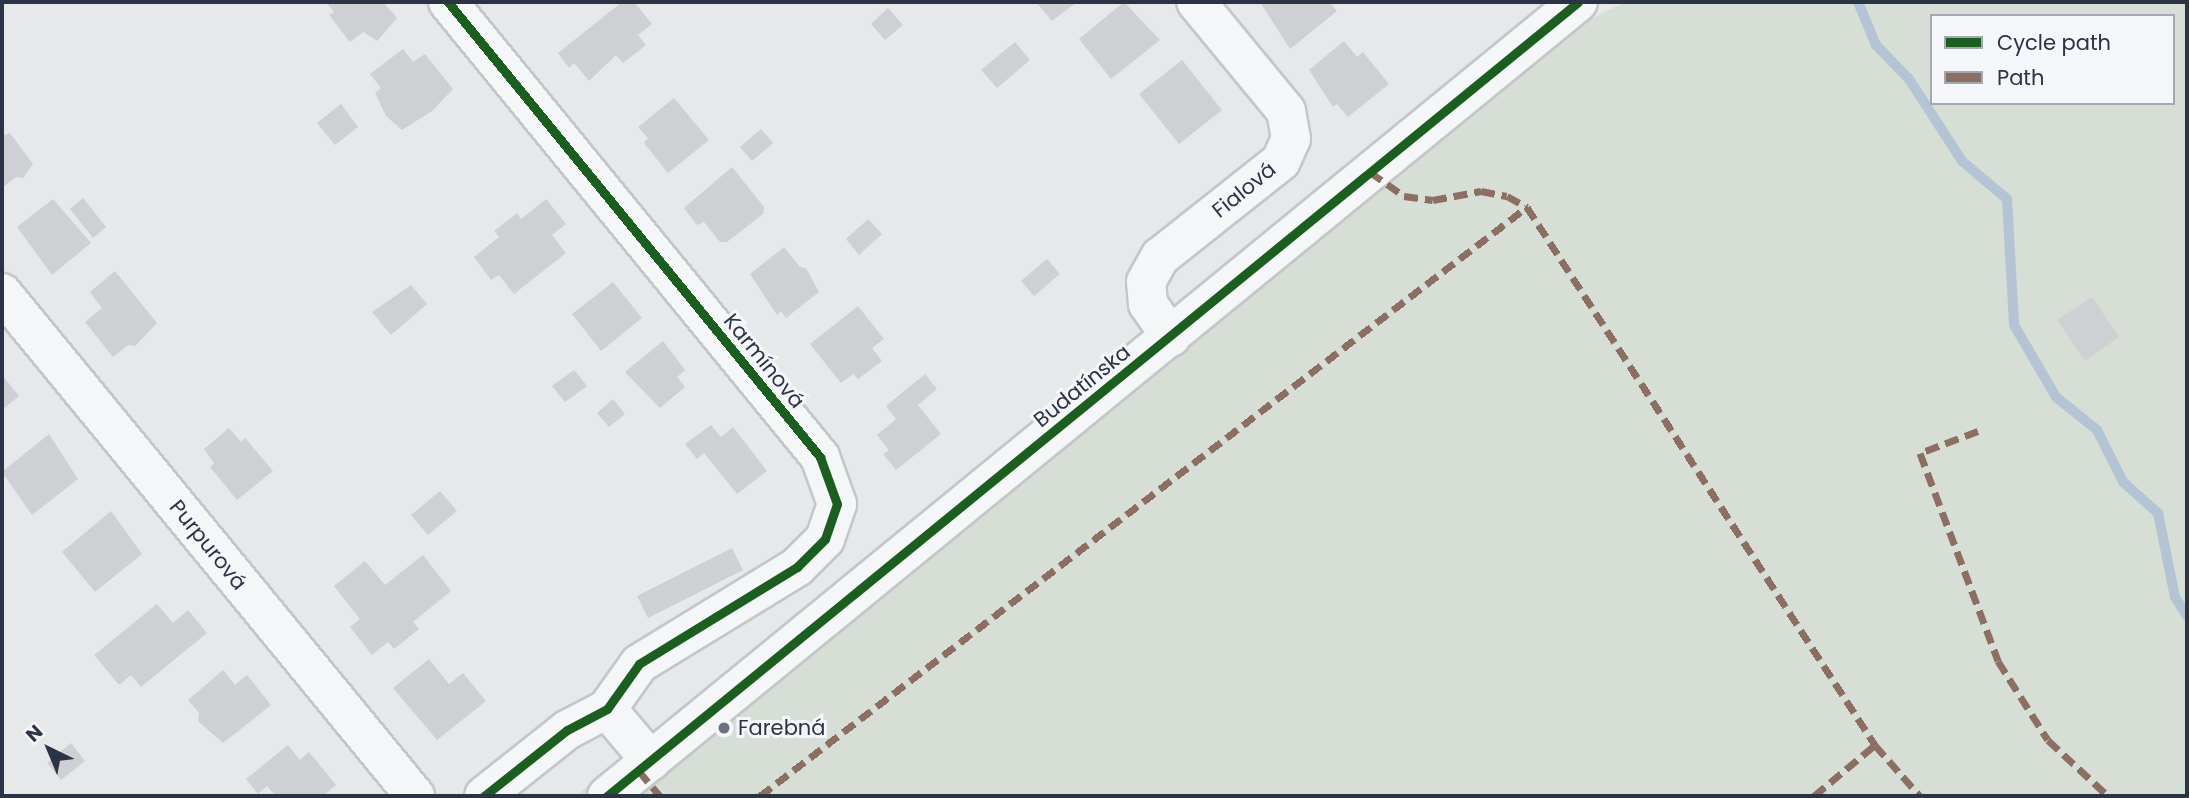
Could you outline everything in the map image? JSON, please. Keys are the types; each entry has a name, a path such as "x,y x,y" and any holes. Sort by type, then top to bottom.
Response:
{"street":[{"name":"Karmínová","path":"449,2 820,457 837,504 825,540 797,567 639,664 607,709"},
{"name":"Fialová","path":"1171,337 1148,304 1146,282 1160,257 1281,161 1291,139 1286,111 1196,2"},
{"name":"Budatínska","path":"607,796 1171,337 1575,3"},
{"name":"Purpurová","path":"2,293 415,796"},
{"path":"484,796 567,730 607,709 651,761"}],"shaded area":[{"path":"1625,2 2187,2 2187,796 576,796 1448,90"}],"building":[{"path":"326,2 383,2 397,18 377,41 363,32 350,42 329,15 334,12"},
{"path":"622,2 634,2 652,24 638,35 646,45 623,63 616,55 589,81 574,63 569,68 558,53"},
{"path":"1036,2 1077,2 1052,21"},
{"path":"1124,2 1160,40 1111,79 1079,39"},
{"path":"1260,2 1329,2 1337,11 1290,49"},
{"path":"888,8 903,25 885,40 871,24"},
{"path":"1344,41 1357,57 1363,52 1389,84 1348,117 1337,104 1333,107 1309,70"},
{"path":"1015,42 1030,60 997,88 981,70"},
{"path":"403,49 413,62 425,54 453,89 432,111 402,130 386,116 375,93 381,88 370,74"},
{"path":"1182,60 1222,110 1179,144 1139,94"},
{"path":"674,98 709,140 668,173 644,143 648,138 638,127"},
{"path":"341,104 358,127 335,145 317,123"},
{"path":"761,129 773,143 752,161 740,147"},
{"path":"10,133 33,164 23,178 16,177 2,188 2,136"},
{"path":"732,167 764,207 763,214 727,242 720,242 704,222 697,225 684,208"},
{"path":"83,198 106,227 93,238 70,209"},
{"path":"53,199 91,243 52,275 17,227"},
{"path":"546,199 566,224 552,235 566,253 514,294 499,275 491,280 474,257 499,237 494,231 517,213 521,219"},
{"path":"868,219 882,234 859,255 846,239"},
{"path":"784,247 800,267 806,268 819,292 786,318 781,311 777,315 750,274"},
{"path":"1047,259 1060,274 1034,296 1021,281"},
{"path":"115,271 157,323 135,346 128,345 113,357 85,322 102,308 90,292"},
{"path":"613,282 642,318 601,351 572,314"},
{"path":"411,285 427,304 391,335 372,312"},
{"path":"2092,297 2119,337 2085,361 2057,320"},
{"path":"858,306 884,339 872,348 882,361 858,379 853,374 841,383 810,344"},
{"path":"663,341 685,370 677,377 685,387 660,408 625,372"},
{"path":"574,370 587,386 565,402 552,386"},
{"path":"925,374 937,389 918,405 941,434 896,470 883,454 889,450 877,435 896,419 886,406"},
{"path":"2,375 19,396 2,410"},
{"path":"613,399 625,414 609,427 597,413"},
{"path":"711,425 721,437 733,427 767,471 737,494 704,453 697,459 685,444"},
{"path":"229,428 241,442 245,438 273,471 237,500 210,467 214,463 204,449"},
{"path":"49,434 78,479 32,515 2,472"},
{"path":"440,491 457,511 428,535 411,515"},
{"path":"111,511 142,554 95,592 62,552"},
{"path":"732,548 743,570 648,618 637,596"},
{"path":"423,555 451,591 413,622 419,629 394,649 388,642 372,655 350,627 360,619 334,586 365,561 385,585"},
{"path":"157,604 173,623 188,610 207,633 141,687 131,675 119,685 94,655"},
{"path":"429,659 449,684 463,673 486,701 437,740 393,688"},
{"path":"223,670 235,685 247,675 271,705 223,743 198,721 199,713 188,700"},
{"path":"71,743 85,761 61,780 47,763"},
{"path":"288,745 300,760 309,752 336,785 323,796 276,796 267,786 258,794 246,779"}],"waterway":[{"path":"1858,2 1876,45 1909,79 1962,161 2007,199 2014,325 2056,397 2097,430 2123,482 2158,513 2175,597 2187,616"}],"marked path":[{"path":"1370,172 1404,196 1433,200 1481,191 1507,196 1527,207 1875,745 1920,796"},
{"path":"760,796 1527,207"},
{"path":"1978,431 1920,453 1998,661 2048,740 2108,796"},
{"path":"1814,796 1875,745"},
{"path":"639,771 660,796"}],"cycle path":[{"path":"448,2 820,457 837,504 825,539 797,567 639,664 607,709 567,730 484,796"},
{"path":"607,796 1578,2"}],"place":[{"name":"Farebná","path":"724,728"}]}
